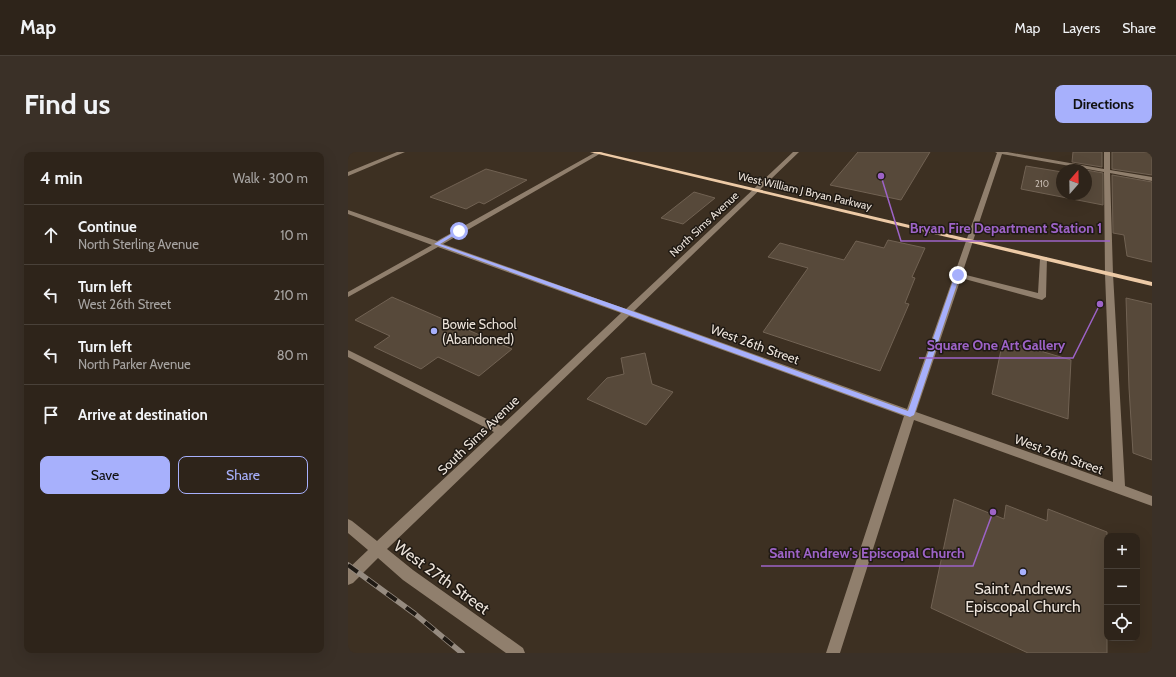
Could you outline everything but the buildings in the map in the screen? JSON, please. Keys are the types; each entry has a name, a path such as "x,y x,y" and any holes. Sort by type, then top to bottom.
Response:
{"main road":[{"name":"West William J Bryan Parkway","path":"597,152 1152,284"}],"street":[{"path":"348,174 402,152"},
{"path":"348,295 597,152"},
{"name":"North Sims Avenue","path":"627,311 796,152"},
{"path":"833,653 910,415 1000,152 1152,179"},
{"path":"1107,152 1109,274 1119,489"},
{"name":"West 26th Street","path":"348,212 627,311 910,415 1152,501"},
{"path":"958,275 1042,297 1044,259"},
{"name":"South Sims Avenue","path":"348,578 627,311"},
{"path":"348,353 502,431"},
{"name":"West 27th Street","path":"348,525 377,551 408,575 518,653"}],"railway":[{"path":"348,565 415,614 462,653"}],"place":[{"name":"Bryan Fire Department Station 1","path":"881,176"},
{"name":"Square One Art Gallery","path":"1100,304"},
{"name":"Bowie School (Abandoned)","path":"434,331"},
{"name":"Saint Andrew's Episcopal Church","path":"993,512"},
{"name":"Saint Andrews Episcopal Church","path":"1023,572"}],"route":[{"path":"459,231 436,244 627,311 910,415 958,275"}]}
